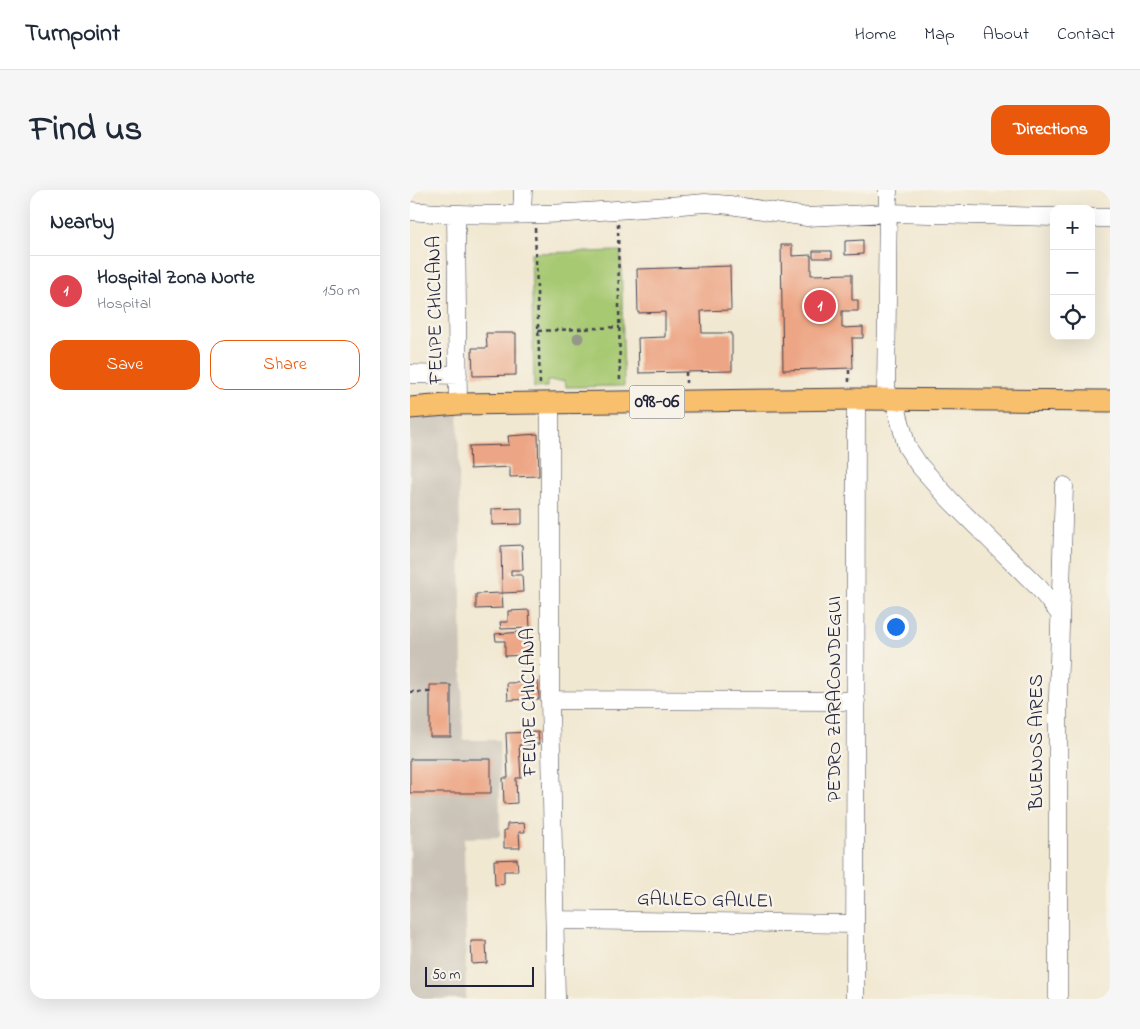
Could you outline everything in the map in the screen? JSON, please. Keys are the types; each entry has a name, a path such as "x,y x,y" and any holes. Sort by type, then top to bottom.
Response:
{"main road":[{"name":"098-06","path":"410,408 458,404 856,399 1110,401"}],"street":[{"path":"523,190 528,214"},
{"path":"888,190 890,400 907,447 919,465 952,501 1039,588 1060,614"},
{"path":"410,212 456,215 528,214 618,210 705,203 807,217 888,213 1050,217"},
{"name":"FELIPE CHICLANA","path":"456,215 458,404"},
{"path":"1095,218 1110,218"},
{"path":"410,374 458,376"},
{"name":"PEDRO ZARACONDEGUI","path":"855,999 856,399"},
{"name":"FELIPE CHICLANA","path":"545,404 556,999"},
{"name":"BUENOS AIRES","path":"1058,999 1058,697 1064,486"},
{"path":"550,700 856,701"},
{"name":"GALILEO GALILEI","path":"555,920 856,924"}],"path":[{"path":"618,210 620,403"},
{"path":"528,214 545,404"},
{"path":"538,331 619,327"},
{"path":"410,692 430,692"}],"shaded area":[{"path":"458,404 463,740 499,740 500,837 464,838 466,999 410,999 410,408"}],"green space":[{"path":"621,251 624,386 566,387 565,381 547,381 547,387 534,388 531,253"}],"building":[{"path":"863,240 863,254 845,255 845,241"},
{"path":"781,245 792,245 792,256 811,255 811,275 852,274 852,300 858,300 858,311 842,311 842,328 863,327 863,338 852,338 853,368 783,370"},
{"path":"813,251 832,251 832,258 813,258"},
{"path":"730,266 731,310 701,311 702,333 732,333 732,371 639,373 638,338 665,337 665,312 638,313 637,269"},
{"path":"486,333 516,333 516,375 473,376 472,348 487,348"},
{"path":"538,434 539,476 510,477 510,467 470,469 469,446 509,445 508,436"},
{"path":"522,508 522,524 492,525 492,509"},
{"path":"522,545 523,570 511,570 511,575 522,575 523,592 502,593 501,546"},
{"path":"502,593 503,608 476,609 476,594"},
{"path":"529,610 530,628 501,629 500,622 508,622 508,611"},
{"path":"523,632 528,636 529,655 505,656 505,641 496,641 495,634"},
{"path":"538,682 539,699 508,700 507,683"},
{"path":"430,685 451,685 451,737 430,737"},
{"path":"538,732 539,744 519,745 521,778 516,778 517,803 504,804 503,778 508,778 506,733"},
{"path":"410,759 491,759 491,793 410,793"},
{"path":"524,823 525,832 519,832 520,848 504,848 504,830 507,830 507,824"},
{"path":"517,859 518,871 504,871 504,884 495,885 494,860"},
{"path":"471,941 486,941 487,963 472,964"}],"place":[{"name":"Hospital Zona Norte","path":"820,306"}]}
